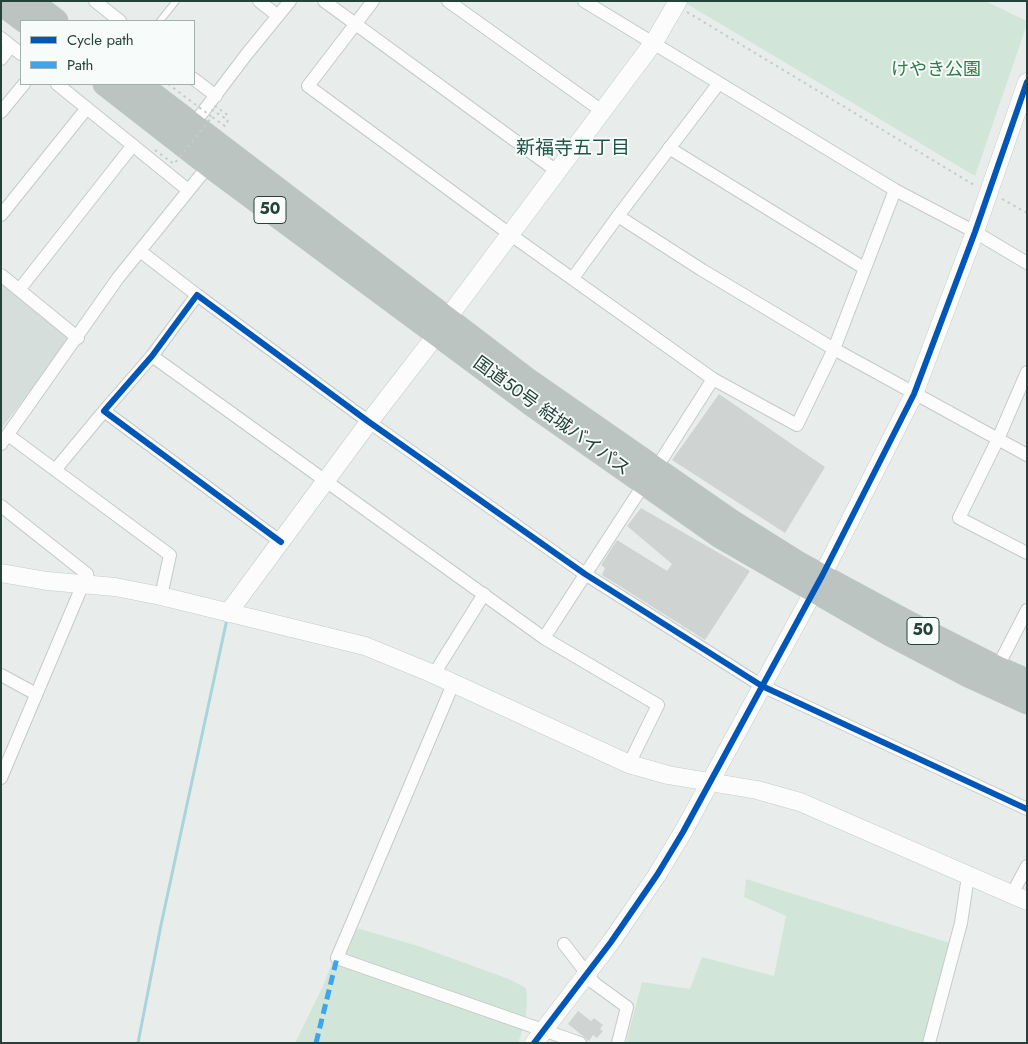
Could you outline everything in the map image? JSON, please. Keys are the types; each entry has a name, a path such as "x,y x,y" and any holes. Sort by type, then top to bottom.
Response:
{"highway":[{"path":"30,1 55,20"},
{"path":"1,3 23,20"},
{"name":"国道50号 結城バイパス","path":"106,85 210,165 442,327 526,379 650,477 732,522 890,634 968,675 1027,702"},
{"name":"国道50号 結城バイパス","path":"141,85 202,121 442,327"},
{"name":"国道50号 結城バイパス","path":"818,584 910,624 1027,681"}],"street":[{"path":"95,1 119,20"},
{"path":"259,1 278,16"},
{"path":"202,121 216,96 246,55 290,1"},
{"path":"324,1 558,172"},
{"path":"373,1 308,86 511,235 713,379 797,425 834,349 895,190"},
{"path":"448,1 602,111"},
{"path":"584,1 895,190 975,232 1027,263"},
{"path":"228,613 654,42 675,4"},
{"path":"1,38 16,51 1,60"},
{"path":"195,80 216,96"},
{"path":"539,1037 657,875 683,832 818,584 914,394 975,232 1027,82"},
{"path":"573,278 719,83"},
{"path":"1,112 23,85"},
{"path":"58,85 188,190"},
{"path":"1,215 87,108"},
{"path":"20,290 133,145"},
{"path":"669,148 864,268"},
{"path":"162,596 170,555 54,470 5,440 78,338 118,278 210,165"},
{"path":"618,216 702,270 834,349 1027,455"},
{"path":"140,251 369,422 585,574 762,686 1027,809"},
{"path":"1,275 78,338"},
{"path":"54,470 152,356 197,295"},
{"path":"152,356 544,638 658,705 629,764"},
{"path":"1026,551 959,518 998,439 1027,372"},
{"path":"544,638 713,379"},
{"path":"104,411 281,542"},
{"path":"1,506 87,574 86,584 36,694 1,778"},
{"path":"1,573 162,596 365,646 434,674 629,764 668,775 710,781 778,795 800,802 1019,897 1027,866"},
{"path":"434,674 484,594"},
{"path":"997,668 1027,610"},
{"path":"1,675 36,694"},
{"path":"453,684 337,958 539,1037 580,1043"},
{"path":"929,1043 961,923 968,876"},
{"path":"564,944 594,983 627,1008 618,1043"}],"lane":[{"path":"161,20 176,1"}],"path":[{"path":"675,4 974,185"},
{"path":"169,85 202,121 225,126 228,120 212,110 215,106 229,116"},
{"path":"155,150 174,164 202,121"},
{"path":"1002,199 1027,213"}],"shaded area":[{"path":"1,281 69,336 67,343 1,429"}],"green space":[{"name":"けやき公園","path":"682,1 985,1 1027,21 1027,24 975,176"},
{"path":"746,879 950,943 924,1043 626,1043 642,982 690,989 702,957 774,976 786,916 744,897"},
{"path":"360,929 418,946 509,979 526,988 526,1015 518,1043 295,1043 322,988 339,946 354,930"}],"building":[{"path":"719,394 825,467 785,533 672,460"},
{"path":"641,508 750,571 705,640 602,575 605,568 601,565 617,540 667,571 672,564 627,526"},
{"path":"578,1011 591,1021 594,1018 603,1025 600,1029 603,1031 597,1038 593,1035 589,1041 568,1024"}],"waterway":[{"path":"138,1043 161,925 227,619"}],"marked path":[{"path":"316,1043 337,958"}],"cycle path":[{"path":"534,1043 611,942 657,875 683,832 822,576 914,394 975,232 1027,82"},
{"path":"281,542 104,411 152,356 197,295 369,422 585,574 762,686 1027,809"}],"district":[{"name":"新福寺五丁目","path":"573,149"}]}
